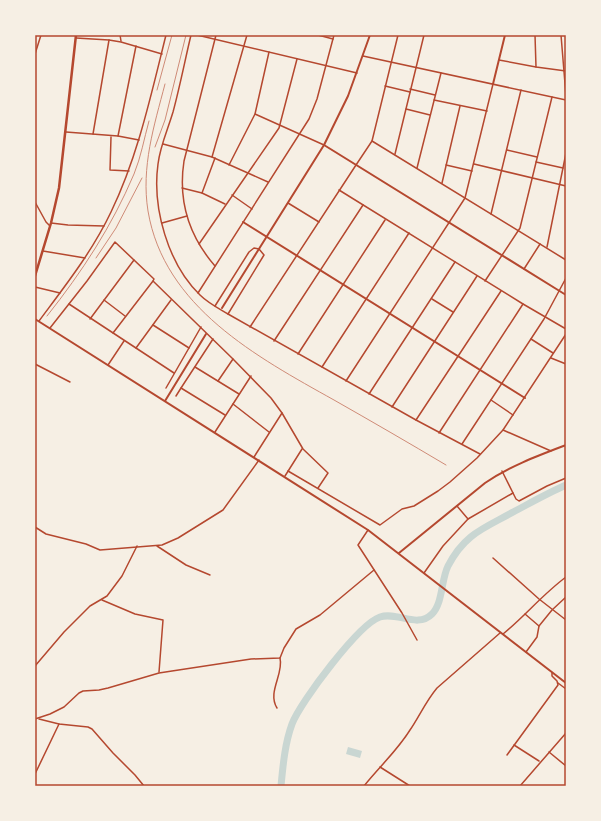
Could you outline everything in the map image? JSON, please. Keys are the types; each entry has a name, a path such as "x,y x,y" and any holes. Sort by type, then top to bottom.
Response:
{"main road":[{"path":"35,276 59,188 76,36"}],"street":[{"path":"35,54 41,35"},
{"path":"120,35 121,42"},
{"path":"39,321 85,258 104,226 129,171 139,140 166,35"},
{"path":"191,35 173,111 162,144 158,162 156,186 162,223 177,263 186,278 198,293 228,314 392,407 480,454"},
{"path":"198,35 357,73"},
{"path":"215,266 199,244 187,216 182,188 182,174 216,35"},
{"path":"212,157 247,35"},
{"path":"318,35 333,39"},
{"path":"198,293 300,134 314,108 334,35"},
{"path":"222,308 324,145 357,73 370,35"},
{"path":"250,327 372,141 398,35"},
{"path":"395,154 424,35"},
{"path":"346,381 465,198 505,35"},
{"path":"536,35 536,67"},
{"path":"561,35 566,96"},
{"path":"76,36 121,42 162,54"},
{"path":"93,134 108,40"},
{"path":"118,136 136,46"},
{"path":"229,165 255,114 269,52"},
{"path":"363,56 566,100"},
{"path":"199,244 280,126 297,58"},
{"path":"499,60 565,71"},
{"path":"417,168 440,73"},
{"path":"385,86 435,95"},
{"path":"491,214 521,90"},
{"path":"485,280 518,230 552,97"},
{"path":"434,100 487,111"},
{"path":"442,183 460,106"},
{"path":"406,109 430,115"},
{"path":"255,114 324,145 566,294"},
{"path":"66,132 118,136 139,140"},
{"path":"111,136 110,170 129,171"},
{"path":"372,141 566,260"},
{"path":"162,144 212,157 268,182"},
{"path":"507,150 537,157"},
{"path":"546,248 566,153"},
{"path":"202,193 214,158"},
{"path":"536,162 563,168"},
{"path":"474,164 566,186"},
{"path":"446,165 472,171"},
{"path":"182,188 202,193 226,204"},
{"path":"339,190 545,318 566,329"},
{"path":"232,195 252,209"},
{"path":"35,202 46,222 50,224 104,226"},
{"path":"288,203 319,222"},
{"path":"274,341 363,205"},
{"path":"162,223 187,216"},
{"path":"298,354 386,219"},
{"path":"243,222 525,398"},
{"path":"322,367 409,233"},
{"path":"50,328 115,242 154,279 152,281 171,300 201,327 272,398 303,449 328,473 318,488"},
{"path":"524,269 540,244"},
{"path":"215,306 249,252 254,248 259,249 264,254 228,314"},
{"path":"42,251 85,258"},
{"path":"90,319 134,260"},
{"path":"369,394 455,262"},
{"path":"392,407 477,276"},
{"path":"461,444 545,318 566,278"},
{"path":"113,333 152,281"},
{"path":"35,287 60,294"},
{"path":"416,420 501,291"},
{"path":"432,299 453,312"},
{"path":"104,300 125,316"},
{"path":"136,348 171,300"},
{"path":"69,304 174,373"},
{"path":"439,433 523,304"},
{"path":"35,319 368,530 440,584 566,683"},
{"path":"153,324 189,348"},
{"path":"166,388 201,327"},
{"path":"165,401 206,334"},
{"path":"288,471 380,525 402,509 414,506 438,491 480,454 503,430 566,334"},
{"path":"176,396 213,339"},
{"path":"531,339 554,354"},
{"path":"108,365 124,341"},
{"path":"551,358 566,364"},
{"path":"218,382 233,359"},
{"path":"35,364 70,382"},
{"path":"195,367 239,394"},
{"path":"215,432 251,376"},
{"path":"181,388 225,416"},
{"path":"491,400 513,415"},
{"path":"233,404 269,432"},
{"path":"254,457 282,413"},
{"path":"503,430 551,451"},
{"path":"399,553 485,483 502,471 566,445"},
{"path":"285,476 303,449"},
{"path":"35,527 46,534 86,544 100,550 137,546 157,546 173,541 223,510 259,460"},
{"path":"502,471 513,493 519,501 566,478"},
{"path":"424,573 442,546 468,520 513,493"},
{"path":"457,506 468,520"},
{"path":"368,530 358,545 402,613 417,640"},
{"path":"35,666 64,632 90,606 107,596 122,576 137,546"},
{"path":"157,546 186,565 210,575"},
{"path":"493,558 539,599 566,620"},
{"path":"277,708 274,702 274,693 281,664 280,658 284,648 296,629 320,615 374,570"},
{"path":"503,634 518,622 539,599 566,577"},
{"path":"526,652 537,637 539,626 552,610 566,597"},
{"path":"102,600 135,614 163,620 159,673"},
{"path":"525,614 539,626"},
{"path":"364,786 391,756 410,731 437,688 500,632"},
{"path":"36,719 64,707 83,691 104,689 159,673 251,658 280,658"},
{"path":"552,673 552,676 558,683 566,689"},
{"path":"508,755 514,744 558,683"},
{"path":"36,719 59,724 88,727 92,729 144,786"},
{"path":"35,774 59,724"},
{"path":"520,786 566,733"},
{"path":"514,744 540,762"},
{"path":"549,752 566,766"},
{"path":"380,767 410,786"}],"shaded area":[{"path":"348,747 362,751 360,758 346,754"}],"waterway":[{"path":"281,786 288,739 292,724 318,682 359,633 380,617 393,616 420,620 432,614 438,604 448,566 461,546 485,527 566,485"}],"railway":[{"path":"157,90 172,35"},
{"path":"155,147 165,120 186,35"},
{"path":"165,84 147,163 146,195 148,211 157,245 173,275 194,302 218,325 246,347 275,366 446,465"},
{"path":"47,316 84,265 116,212 141,155 149,121"},
{"path":"96,258 116,228 142,178"}]}
